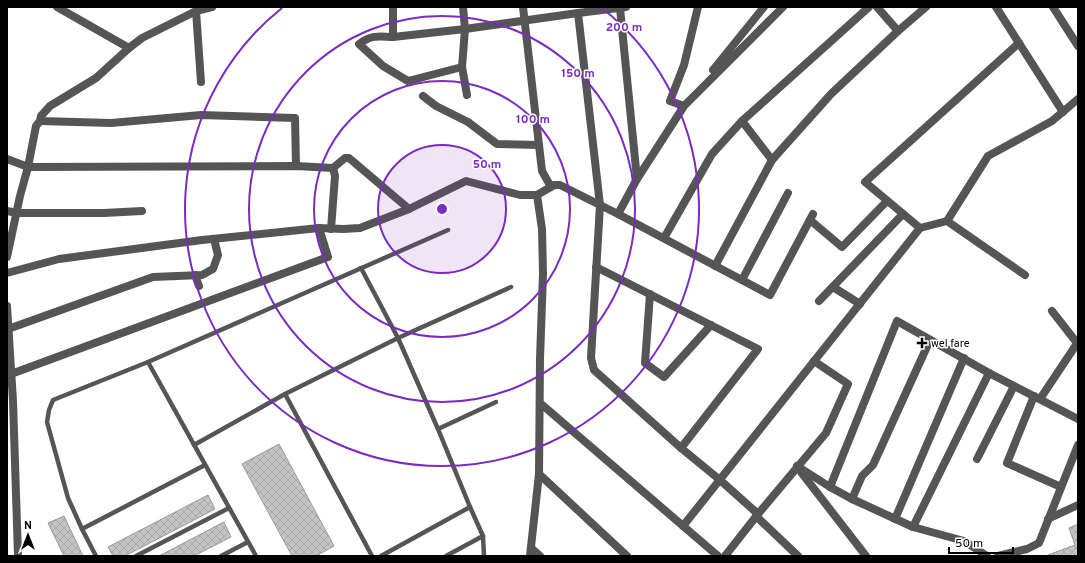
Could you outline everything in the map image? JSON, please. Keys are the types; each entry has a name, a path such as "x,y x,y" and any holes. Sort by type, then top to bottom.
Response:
{"street":[{"path":"57,7 129,48"},
{"path":"7,257 36,126 40,121 41,116 50,106 96,78 142,38 197,9 212,7"},
{"path":"393,7 393,36"},
{"path":"464,7 465,29 462,67 467,95"},
{"path":"522,7 542,170 551,187"},
{"path":"462,67 408,81 382,66 359,44 366,39 378,36 393,36 465,29 626,7"},
{"path":"685,105 670,101 684,65 698,7"},
{"path":"618,214 637,179 685,105 764,7"},
{"path":"685,105 783,7"},
{"path":"664,238 712,154 742,122 869,7"},
{"path":"877,7 898,31"},
{"path":"715,266 772,160 831,94 898,31 926,7"},
{"path":"996,7 1063,112"},
{"path":"1053,7 1078,46"},
{"path":"620,8 637,179"},
{"path":"197,9 201,82"},
{"path":"578,13 600,205 591,358 594,370 680,448 720,480 798,556"},
{"path":"920,228 865,182 1019,43"},
{"path":"424,96 436,106 468,122 497,144 539,145"},
{"path":"683,526 920,228 947,221 988,156 1052,121 1078,99"},
{"path":"40,121 111,123 201,115 294,118 296,166"},
{"path":"742,122 772,160"},
{"path":"7,159 28,167 296,166 333,168 345,158 349,158 409,209"},
{"path":"331,229 335,176 333,168"},
{"path":"7,273 59,259 214,239 319,228 360,228 409,209 466,181 520,195 537,195 554,185 560,185 664,238 770,295 812,217 842,247 887,201"},
{"path":"742,280 788,193"},
{"path":"537,195 542,229 539,474 531,552 540,556"},
{"path":"7,211 17,213 104,213 142,211"},
{"path":"819,301 903,214"},
{"path":"947,221 1025,275"},
{"path":"11,374 328,257 319,228"},
{"path":"8,329 154,277 202,275 214,269 218,255 214,239"},
{"path":"596,267 758,349 680,448"},
{"path":"194,275 199,286"},
{"path":"833,287 860,304"},
{"path":"650,294 645,363 664,377 711,325"},
{"path":"7,306 18,556"},
{"path":"1052,311 1078,342 1037,398 1007,463 1061,487"},
{"path":"830,487 897,322 1078,419"},
{"path":"852,499 862,476 873,465 930,340"},
{"path":"895,519 964,358"},
{"path":"725,556 797,466 826,433 848,384 814,361"},
{"path":"913,527 989,372"},
{"path":"978,459 1014,386"},
{"path":"540,403 718,556"},
{"path":"998,556 1027,549 1039,543 1078,445"},
{"path":"797,466 852,499 913,527 964,541 987,556"},
{"path":"797,466 866,556"},
{"path":"7,477 15,468"},
{"path":"539,474 627,556"},
{"path":"1048,520 1078,505"}],"lane":[{"path":"96,556 68,498 47,422 48,410 53,400 148,362 448,230"},
{"path":"361,268 398,338 438,429 483,536 484,556"},
{"path":"194,445 285,394 398,338 511,287"},
{"path":"148,362 256,556"},
{"path":"285,394 372,556"},
{"path":"438,429 496,402"},
{"path":"82,529 205,465"},
{"path":"381,556 470,507"},
{"path":"136,556 229,508"},
{"path":"446,556 483,536"},
{"path":"221,556 248,542"}],"building":[{"path":"279,444 334,546 316,556 292,556 242,464"},
{"path":"208,495 215,509 125,556 113,556 108,547"},
{"path":"64,516 83,556 64,556 48,523"},
{"path":"224,522 231,537 194,556 159,556"},
{"path":"1078,524 1078,556 1048,556 1075,545 1069,528"}],"place":[{"name":"wel fare","path":"922,343"}]}
